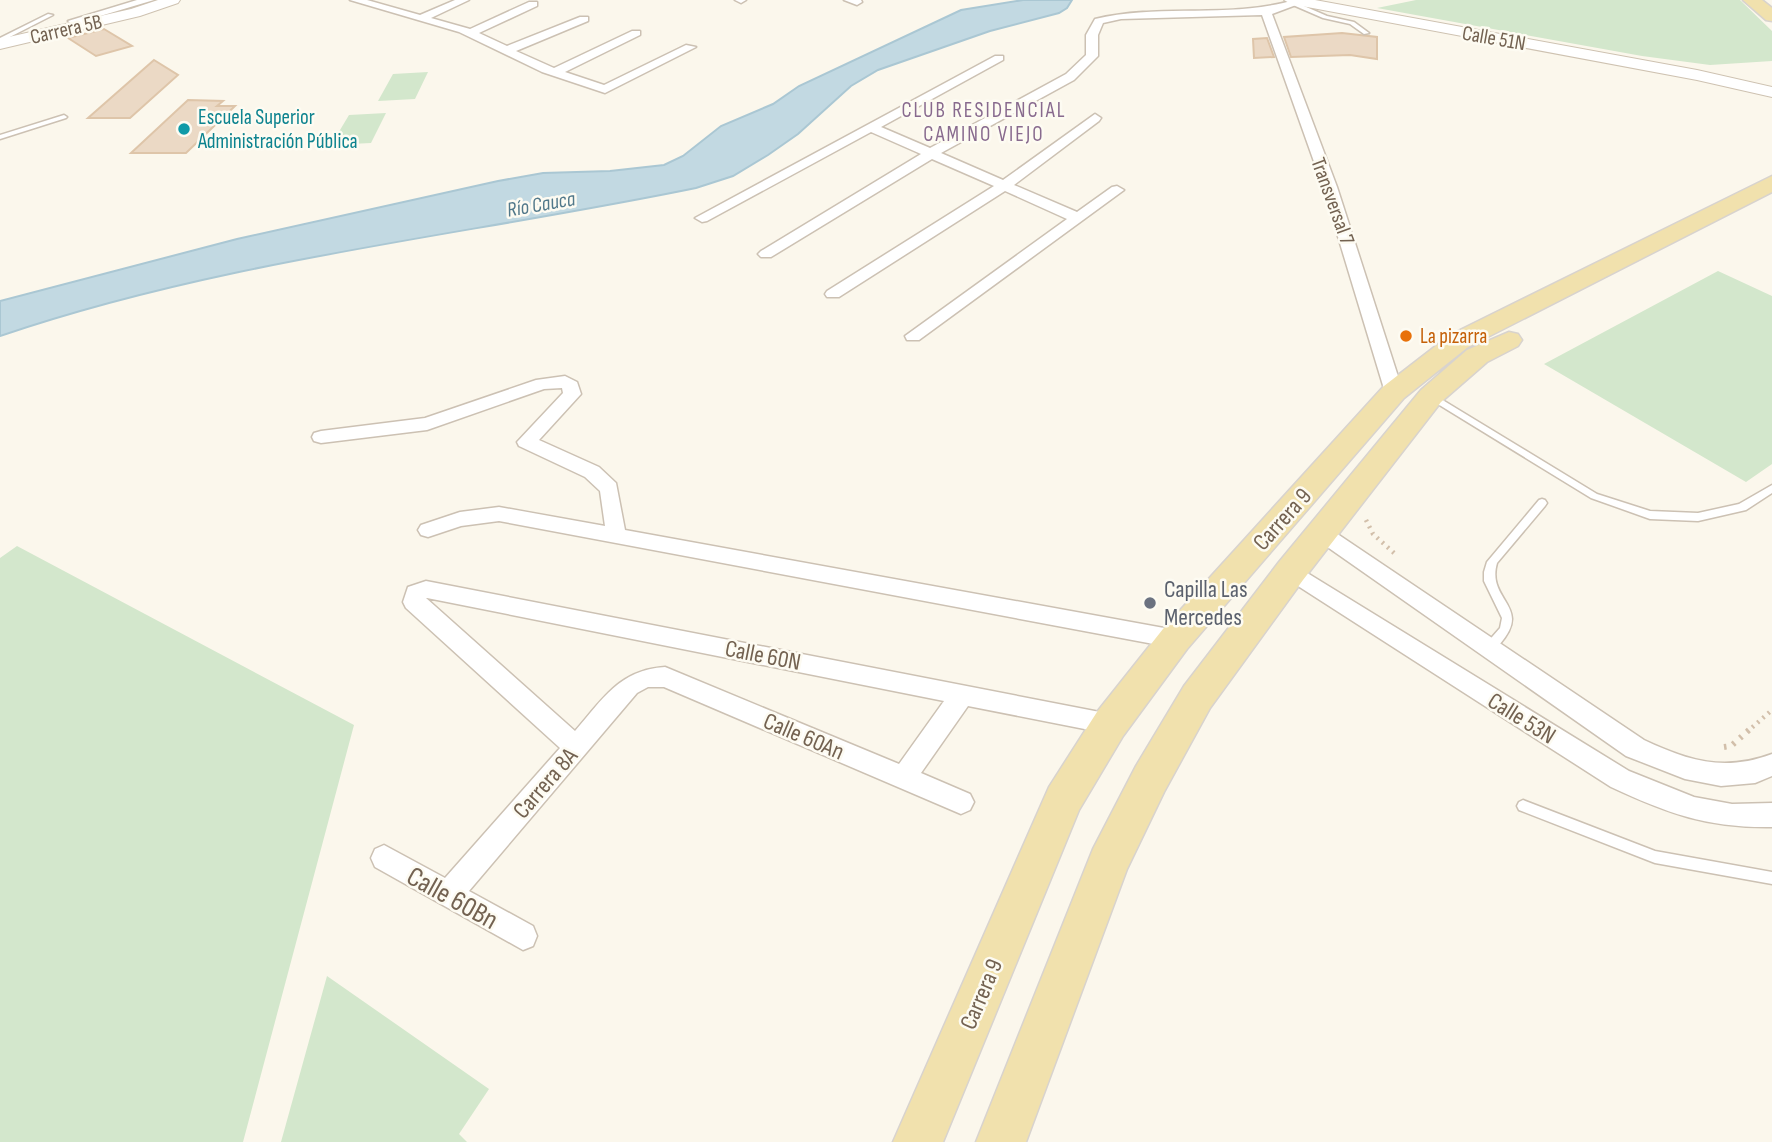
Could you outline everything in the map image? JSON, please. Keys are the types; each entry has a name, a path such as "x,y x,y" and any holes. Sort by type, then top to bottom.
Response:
{"main road":[{"name":"Carrera 5B","path":"0,42 78,27 135,13 173,0"},
{"path":"1751,0 1772,16"},
{"name":"Calle 51N","path":"1295,2 1697,75 1772,92"},
{"name":"Calle 51N","path":"1697,75 1772,80"},
{"name":"Carrera 9","path":"918,1142 1063,800 1110,724 1175,639 1412,394 1459,341 1772,183"},
{"name":"Carrera 9","path":"1001,1142 1108,863 1150,779 1197,697 1291,570 1323,534 1412,394 1477,356 1772,202"}],"street":[{"path":"78,27 73,21 149,0"},
{"path":"355,0 470,33 555,72 605,89 690,47"},
{"path":"421,18 464,0"},
{"path":"766,254 930,154 1070,77 1092,56 1092,35 1099,21 1121,16 1295,2"},
{"path":"470,33 533,4"},
{"name":"Transversal 7","path":"1270,6 1330,187 1412,394"},
{"path":"506,51 584,19"},
{"path":"555,72 636,33"},
{"path":"702,218 999,58"},
{"path":"833,294 1005,185 1095,118"},
{"path":"873,128 1078,218"},
{"path":"913,336 1117,190"},
{"path":"321,437 427,424 542,384 565,382 571,386 572,394 526,442 592,472 609,488 615,534"},
{"path":"428,530 460,519 499,514 1175,639"},
{"name":"Calle 53N","path":"1323,534 1635,748 1677,767 1718,775 1760,772 1772,765"},
{"name":"Calle 53N","path":"1291,570 1626,783 1694,809 1763,816"},
{"name":"Calle 60N","path":"576,747 414,602 416,593 426,589 1110,724"},
{"name":"Calle 60An","path":"646,678 665,677 961,802"},
{"name":"Carrera 8A","path":"449,894 629,686 646,678"},
{"path":"903,778 963,694"},
{"path":"1763,816 1772,835"},
{"name":"Calle 60Bn","path":"384,858 523,936"}],"lane":[{"path":"1295,2 1325,17 1352,23 1366,33"},
{"path":"0,42 50,15"},
{"path":"0,137 64,117"},
{"path":"1412,394 1594,496 1650,515 1709,515 1742,507 1772,488"},
{"path":"1489,648 1508,620 1490,586 1487,573 1492,562 1542,503"},
{"path":"1524,806 1655,857 1772,878"}],"green space":[{"path":"1416,0 1740,0 1772,31 1772,61 1710,65 1642,56 1377,8"},
{"path":"428,72 415,99 378,101 393,74"},
{"path":"386,113 371,143 331,145 349,115"},
{"path":"1718,271 1772,296 1772,464 1746,482 1544,364"},
{"path":"17,546 354,725 243,1142 0,1142 0,558"},
{"path":"327,976 489,1089 459,1134 467,1142 281,1142"}],"water":[{"name":"Río Cauca","path":"1023,0 1072,0 1067,8 1059,13 990,31 878,70 851,86 798,134 733,176 696,188 258,268 171,287 0,336 0,301 237,239 543,173 610,171 664,165 683,156 721,126 773,104 799,86 961,10"}],"building":[{"path":"104,29 132,46 96,56 68,38"},
{"path":"1342,33 1377,37 1377,59 1350,55 1291,57 1284,37"},
{"path":"1267,38 1274,57 1254,58 1253,39"},
{"name":"Escuela Superior Administración Pública","path":"154,60 178,75 130,118 88,118"},
{"name":"Escuela Superior Administración Pública","path":"188,100 223,101 217,106 235,106 186,153 131,153"}],"place":[{"name":"Escuela Superior Administración Pública","path":"184,129"},
{"name":"La pizarra","path":"1406,336"},
{"name":"Capilla Las Mercedes","path":"1150,603"}],"district":[{"name":"CLUB RESIDENCIAL CAMINO VIEJO","path":"984,122"}]}
